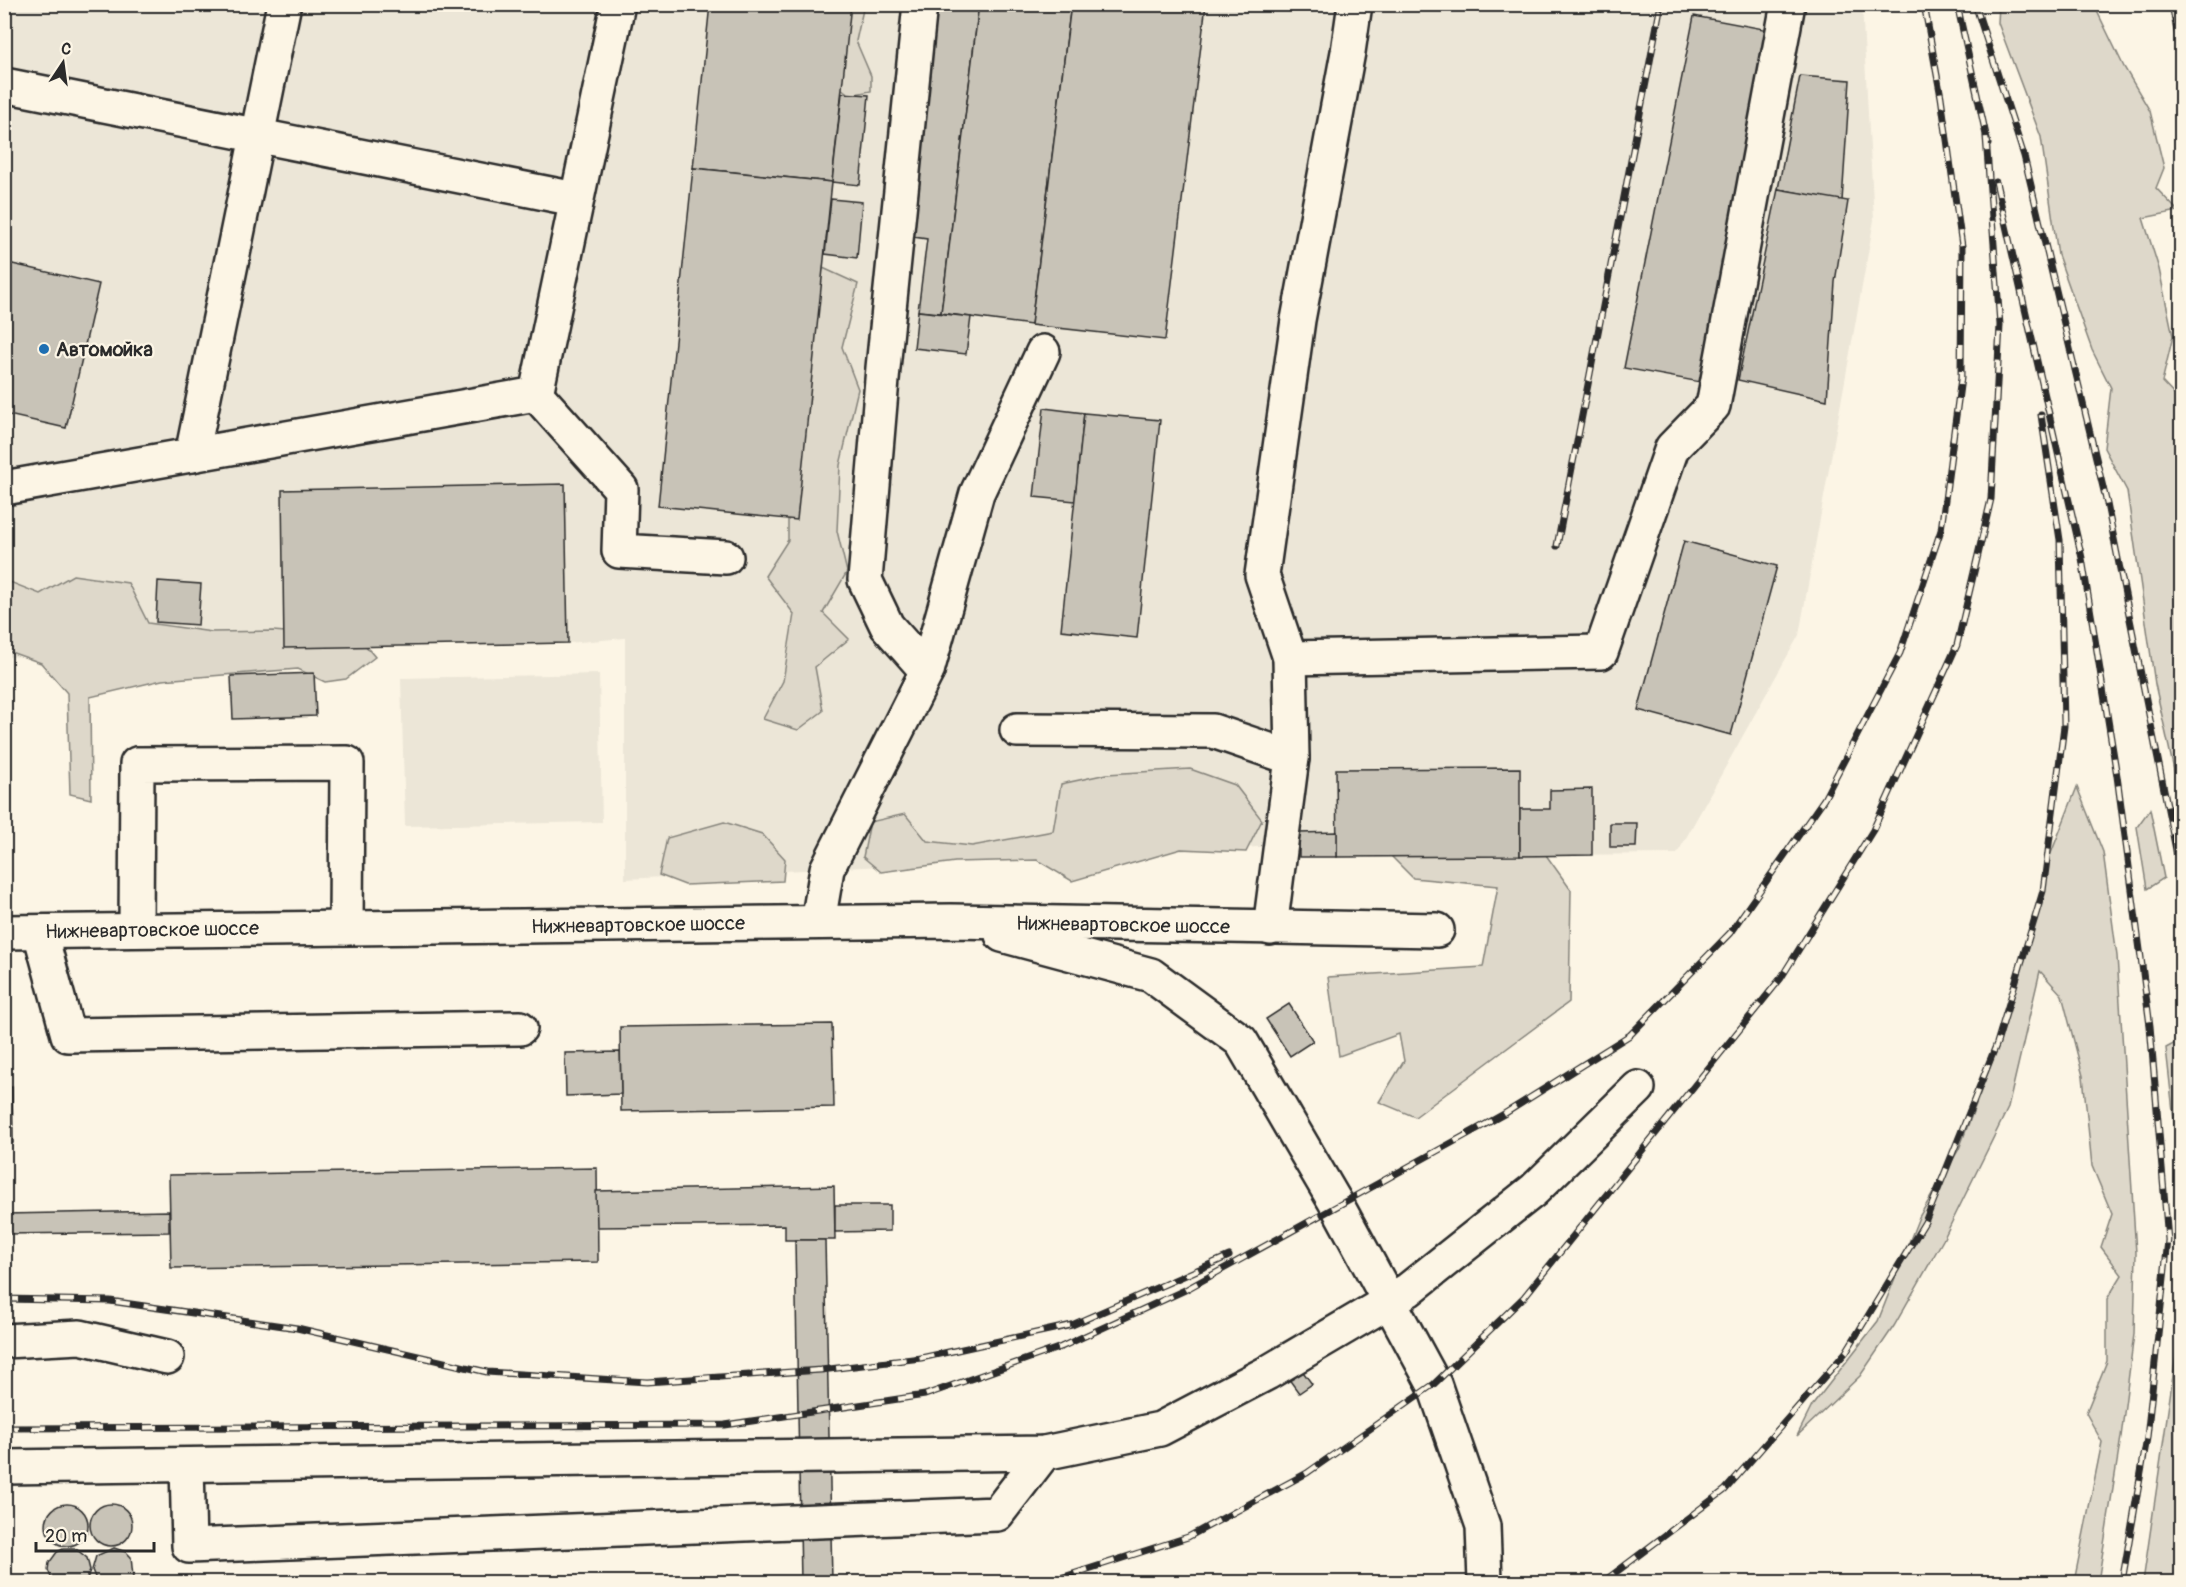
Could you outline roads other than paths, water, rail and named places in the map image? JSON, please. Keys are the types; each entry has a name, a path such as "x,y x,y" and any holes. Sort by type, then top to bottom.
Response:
{"street":[{"path":"192,455 284,4"},
{"path":"536,394 575,199 618,4"},
{"path":"920,4 883,368 865,579 886,626 927,670"},
{"path":"1270,928 1292,758 1290,658 1262,575 1298,320 1355,4"},
{"path":"1290,658 1601,652 1672,448 1713,406 1788,4"},
{"path":"4,85 575,199"},
{"path":"818,922 827,869 927,670 977,493 1043,352"},
{"path":"4,488 536,394"},
{"path":"536,394 621,489 619,551 726,557"},
{"path":"1017,730 1214,731 1292,758"},
{"path":"136,930 137,764 347,763 346,928"},
{"path":"951,921 1151,975 1242,1041 1434,1384 1483,1526 1485,1582"},
{"name":"Нижневартовское шоссе","path":"4,932 951,921 1437,930"},
{"path":"40,932 68,1035 520,1028"},
{"path":"4,1467 1044,1453 1160,1429 1267,1372 1388,1299 1408,1290 1534,1190 1638,1088"},
{"path":"4,1341 80,1337 167,1357"},
{"path":"187,1465 189,1546 998,1514 1044,1453"}],"railway":[{"path":"1557,546 1661,4"},
{"path":"4,1428 725,1425 925,1395 1061,1347 1185,1290 1504,1114 1630,1035 1730,933 1824,799 1900,653 1941,530 1961,378 1962,246 1941,97 1924,4"},
{"path":"1957,4 1988,144"},
{"path":"1975,4 2024,156 2107,504 2182,880"},
{"path":"2172,4 2182,58"},
{"path":"1048,1582 1188,1537 1307,1473 1434,1384 1524,1297 1781,978 1873,830 1957,645 1991,499 2000,325 1986,137"},
{"path":"1996,182 2082,558 2117,776 2150,1026 2168,1240 2147,1438 2122,1582"},
{"path":"1603,1582 1725,1490 1846,1352 1925,1222 1997,1043 2043,891 2064,726 2060,540 2041,415"},
{"path":"4,1299 110,1301 297,1328 487,1372 647,1382 821,1370 921,1358 1072,1325 1229,1256"}],"place":[{"name":"Автомойка","path":"44,349"}]}
